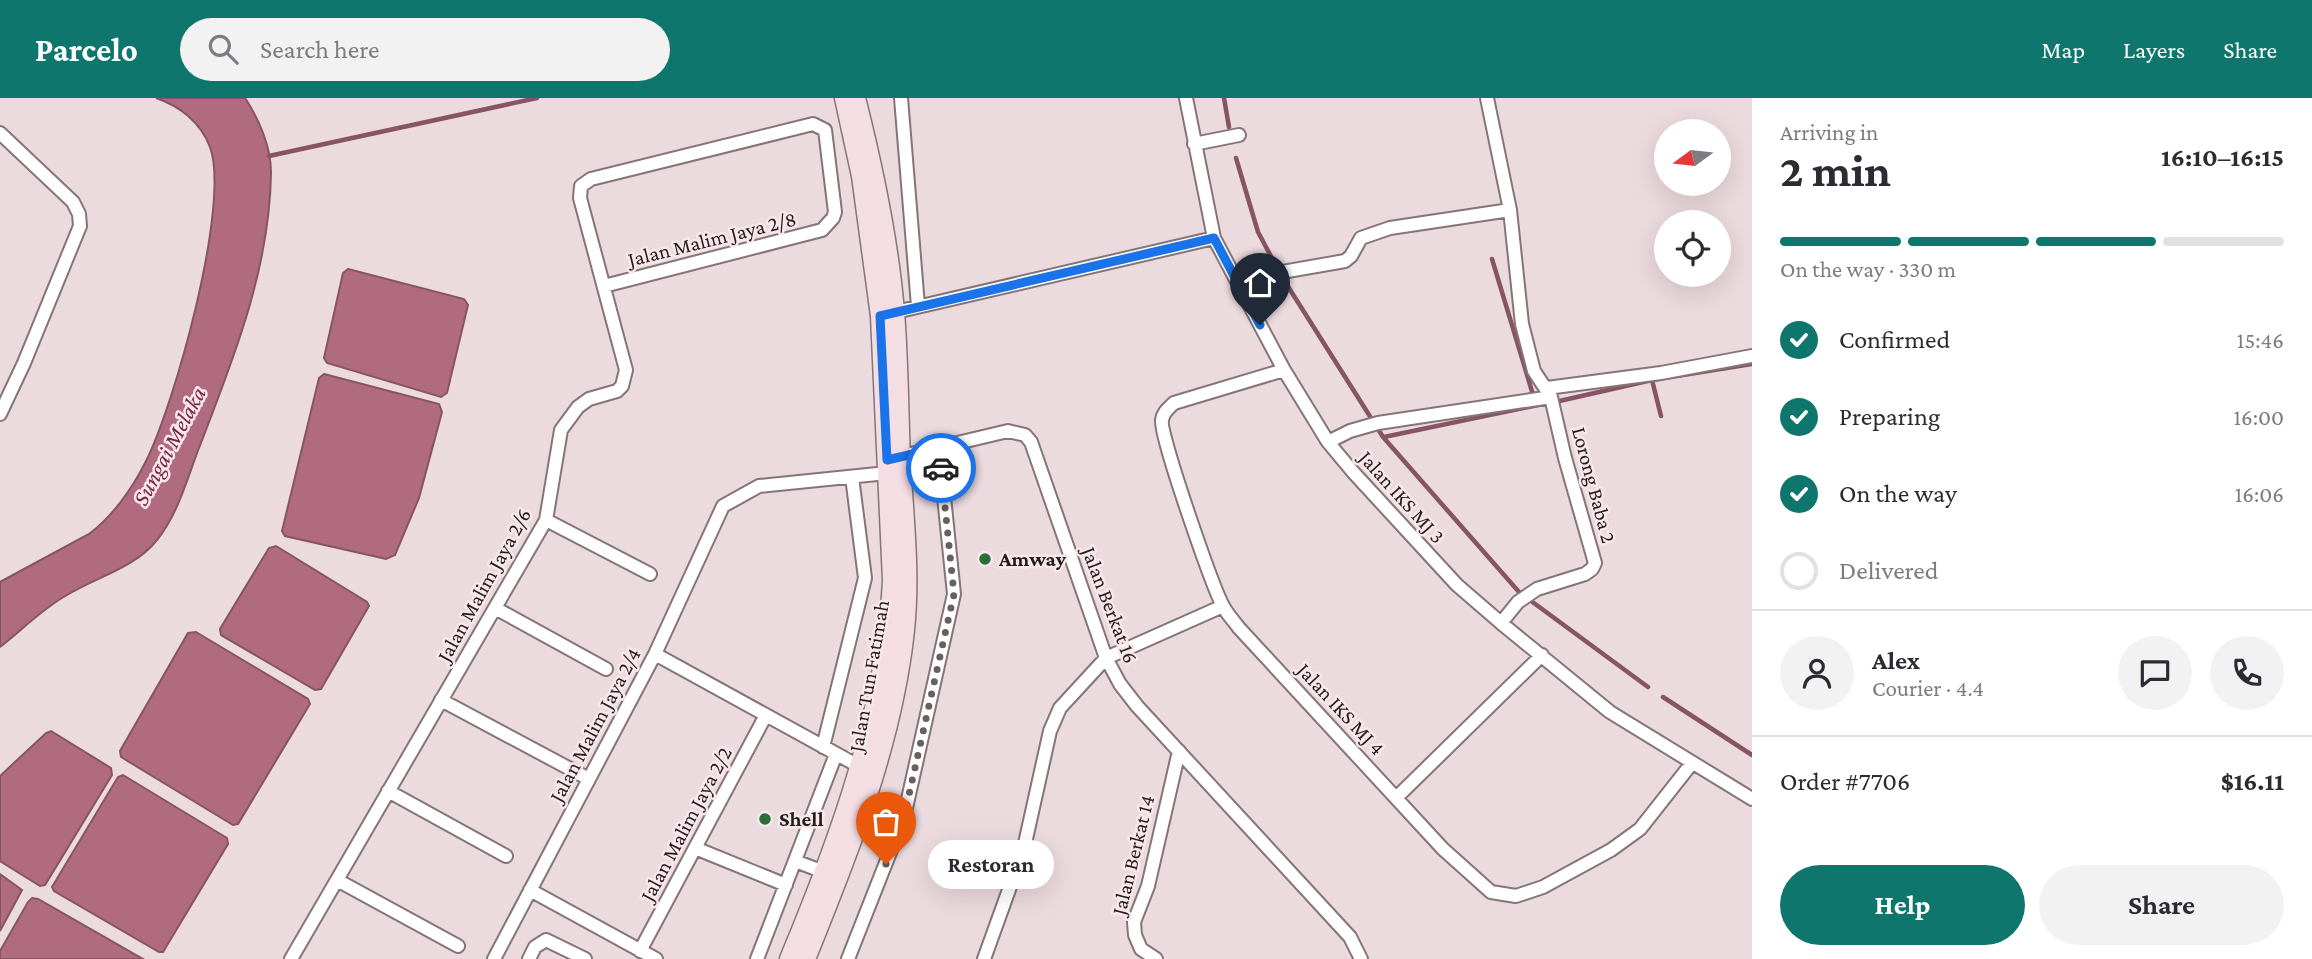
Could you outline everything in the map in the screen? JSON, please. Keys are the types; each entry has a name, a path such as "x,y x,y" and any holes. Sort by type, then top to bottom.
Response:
{"main road":[{"name":"Jalan Tun Fatimah","path":"844,98 887,314"},
{"name":"Jalan Tun Fatimah","path":"806,959 843,869 867,771 889,628 892,581 892,463 882,211 856,98"},
{"name":"Jalan Tun Fatimah","path":"789,959 850,804 867,771"}],"street":[{"path":"901,98 918,306"},
{"name":"Jalan IKS MJ 3","path":"1186,98 1214,238 1284,370 1328,442 1457,585 1502,623 1610,712 1752,799"},
{"path":"1487,98 1510,210 1522,324 1534,371 1549,392"},
{"name":"Jalan Malim Jaya 2/6","path":"291,959 546,520 561,430 578,407 589,399 617,391 624,380 626,370 580,198 581,186 591,179 813,124 821,126 828,136 835,212 827,225"},
{"path":"0,133 73,202 79,214 80,226 24,363 0,414"},
{"path":"1194,144 1239,135"},
{"path":"1236,281 1345,261 1361,238 1390,229 1510,210"},
{"name":"Jalan Malim Jaya 2/8","path":"604,286 815,233 827,225"},
{"path":"887,314 1214,238"},
{"path":"1328,442 1350,431 1378,423 1752,356"},
{"name":"Jalan IKS MJ 4","path":"1284,370 1174,403 1162,420 1170,456 1223,606 1239,628 1443,849 1491,892 1516,895 1544,887 1611,850 1640,829 1692,763"},
{"name":"Lorong Baba 2","path":"1502,623 1518,602 1536,589 1585,574 1595,563 1549,392"},
{"name":"Jalan Berkat 16","path":"723,506 759,486 852,477 939,448 1008,430 1025,435 1031,442 1106,658 1128,695 1350,937 1361,959"},
{"path":"848,959 904,817 954,594 939,448"},
{"path":"824,747 865,578 852,477"},
{"name":"Jalan Malim Jaya 2/4","path":"494,959 655,654 723,506"},
{"path":"546,520 650,574"},
{"path":"984,959 1024,848 1054,720 1065,701 1106,658 1223,606"},
{"path":"495,608 606,669"},
{"path":"655,654 867,771"},
{"path":"1396,797 1542,655"},
{"path":"441,700 589,779"},
{"name":"Jalan Malim Jaya 2/2","path":"640,951 766,715"},
{"name":"Jalan Berkat 14","path":"1156,959 1141,949 1135,935 1134,922 1148,886 1179,751"},
{"path":"757,959 836,754"},
{"path":"388,791 506,856"},
{"path":"695,848 786,885"},
{"path":"795,861 824,872"},
{"path":"337,880 458,946"},
{"path":"530,890 656,959"},
{"path":"529,959 536,947 546,940 585,959"}],"water":[{"name":"Sungai Melaka","path":"156,98 245,98 255,115 266,143 271,172 269,208 257,279 224,381 181,496 164,530 138,558 58,601 0,647 0,582 89,534 121,502 140,473 157,436 184,353 206,257 213,213 214,175 210,147 201,130 181,111"},
{"path":"348,269 464,299 468,305 447,393 441,397 327,363 324,358 343,273"},
{"path":"324,374 439,404 442,412 419,498 395,555 386,559 285,536 282,531 319,378"},
{"path":"276,546 367,602 369,606 321,689 315,690 221,635 220,629 269,548"},
{"path":"196,632 308,699 310,704 238,824 233,825 121,757 120,751 188,633"},
{"path":"51,731 111,768 112,775 45,885 40,886 0,861 0,776"},
{"path":"123,775 227,838 228,844 163,952 54,891 52,887 118,777"},
{"path":"0,874 22,890 0,931"},
{"path":"32,898 143,959 0,959 0,951"}],"waterway":[{"path":"269,156 537,98"},
{"path":"1224,98 1229,127"},
{"path":"1236,158 1258,232 1282,277 1383,437 1519,592 1648,687"},
{"path":"1492,259 1534,398"},
{"path":"1555,402 1652,380 1752,364"},
{"path":"1652,380 1661,416"},
{"path":"1384,437 1543,404"},
{"path":"1663,697 1752,755"}],"way so far":[{"path":"886,864 904,817 954,594 941,468"}],"place":[{"name":"Amway","path":"985,559"},
{"name":"Shell","path":"765,819"},
{"name":"Restoran","path":"886,864"}],"route":[{"path":"941,468 939,448 887,460 880,316 1214,238 1260,325"}]}
